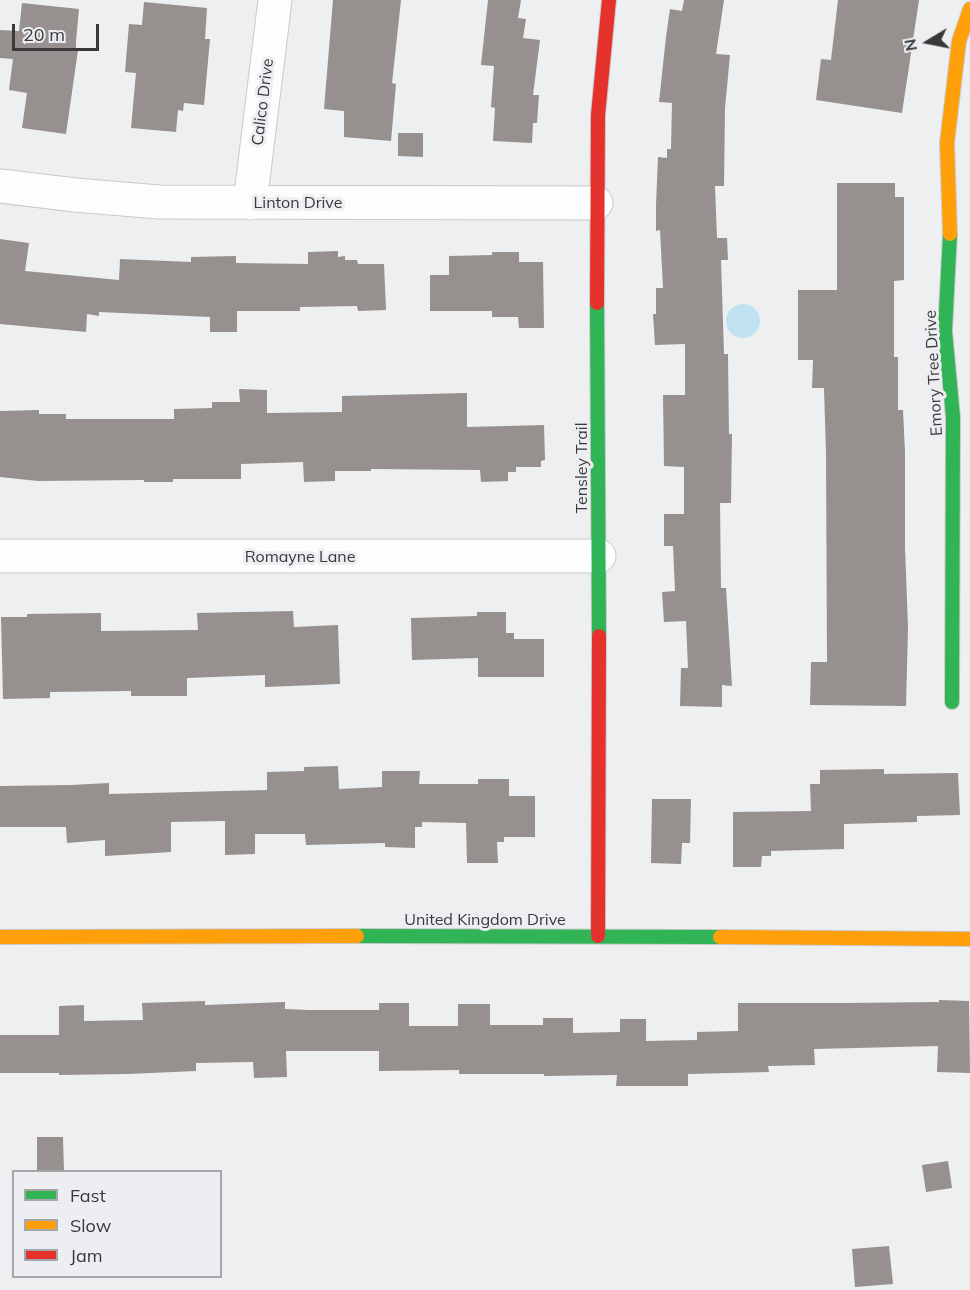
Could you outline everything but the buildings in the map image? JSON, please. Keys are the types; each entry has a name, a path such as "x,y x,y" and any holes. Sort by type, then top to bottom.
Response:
{"street":[{"name":"Calico Drive","path":"250,203 275,0"},
{"name":"Tensley Trail","path":"598,936 599,556 596,203 598,115 609,0"},
{"name":"Emory Tree Drive","path":"952,702 962,558 945,331 960,225 947,142 959,41 970,9"},
{"name":"Linton Drive","path":"0,186 159,202 596,203"},
{"name":"Romayne Lane","path":"0,556 599,556"},
{"name":"United Kingdom Drive","path":"0,937 598,936 970,939"}],"water":[{"path":"743,304 755,309 760,321 755,333 743,338 731,333 726,321 731,309"}],"traffic: fast":[{"path":"950,234 945,331 953,417 952,702"},
{"path":"597,303 599,636"},
{"path":"357,936 720,937"}],"traffic: slow":[{"path":"950,234 947,143 959,41 970,9"},
{"path":"0,937 357,936"},
{"path":"720,937 970,939"}],"traffic: jam":[{"path":"597,303 598,115 609,0"},
{"path":"598,936 599,636"}]}
